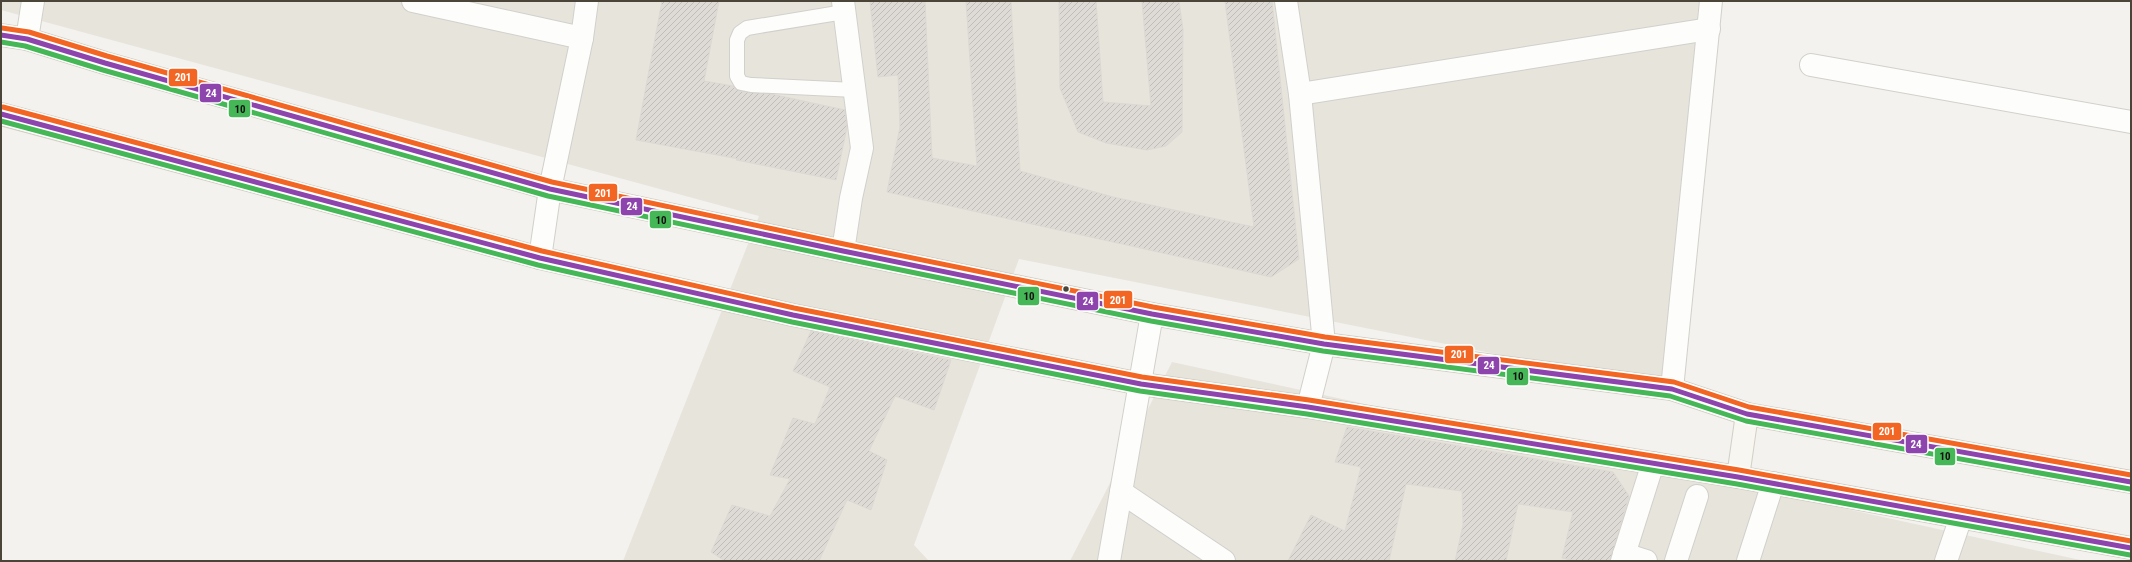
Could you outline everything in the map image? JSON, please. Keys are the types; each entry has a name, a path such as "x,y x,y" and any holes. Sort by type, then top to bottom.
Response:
{"main road":[{"path":"1,35 27,39 105,63 217,93 550,189 843,251 1152,314 1324,344 1672,389 1747,414 2131,482"},
{"path":"1,114 540,258 793,315 1141,384 1308,407 1738,476 2131,548"},
{"path":"1738,476 1747,414"}],"street":[{"path":"27,39 33,1"},
{"path":"412,1 582,38"},
{"path":"540,258 550,189 582,38 587,1"},
{"path":"1286,1 1300,94 1324,344 1308,407"},
{"path":"1672,389 1711,1"},
{"path":"843,251 851,198 862,148 844,7"},
{"path":"1300,94 1709,29"},
{"path":"1811,65 2131,122"},
{"path":"1109,561 1152,314"},
{"path":"1646,561 1623,558 1653,462"},
{"path":"1748,561 1773,483"},
{"path":"1121,492 1224,561"},
{"path":"1676,561 1697,496"},
{"path":"1946,561 1961,517"}],"lane":[{"path":"844,7 747,28 740,33 737,40 736,76 741,83 751,85 855,90"}],"shaded area":[{"path":"1,1 1700,1 1672,389 1019,259 914,545 929,561 623,561 759,216 1,10"},
{"path":"1172,362 2085,561 1070,561"}],"building":[{"path":"662,1 719,1 704,81 733,86 739,91 771,94 845,110 847,127 836,180 736,160 739,159 636,140"},
{"path":"870,1 925,1 932,158 977,166 966,1 1011,1 1020,171 1113,197 1254,227 1225,1 1272,1 1299,259 1271,277 887,192 900,127 898,75 878,77"},
{"path":"1059,1 1096,1 1103,102 1151,106 1142,1 1179,1 1183,30 1182,132 1166,146 1147,150 1106,143 1078,132 1060,88"},
{"path":"811,331 951,360 934,410 895,396 869,451 887,460 871,510 847,500 819,561 725,561 711,552 732,505 770,516 790,479 770,475 793,418 815,424 830,387 793,371"},
{"path":"1347,427 1613,472 1629,496 1610,561 1576,561 1562,558 1573,512 1518,504 1506,561 1455,561 1463,525 1462,491 1406,484 1389,561 1288,561 1311,515 1345,531 1361,467 1335,462"}],"transit line":[{"name":"201","path":"2,28 29,32 107,56 552,182 844,244 1153,307 1325,337 1674,382 1749,407 2131,475"},
{"name":"24","path":"1,35 27,39 105,63 550,189 843,251 1152,314 1324,344 1672,389 1747,414 2131,482"},
{"name":"10","path":"1,42 25,46 103,70 548,196 842,258 1151,321 1323,351 1670,396 1746,421 2130,489"},
{"name":"201","path":"3,107 542,251 794,308 1142,377 1309,400 1739,470 2131,541"},
{"name":"24","path":"1,114 540,258 793,315 1141,384 1308,407 1738,477 2131,548"},
{"name":"10","path":"1,121 538,265 792,322 1140,391 1307,414 1737,484 2130,555"}]}
